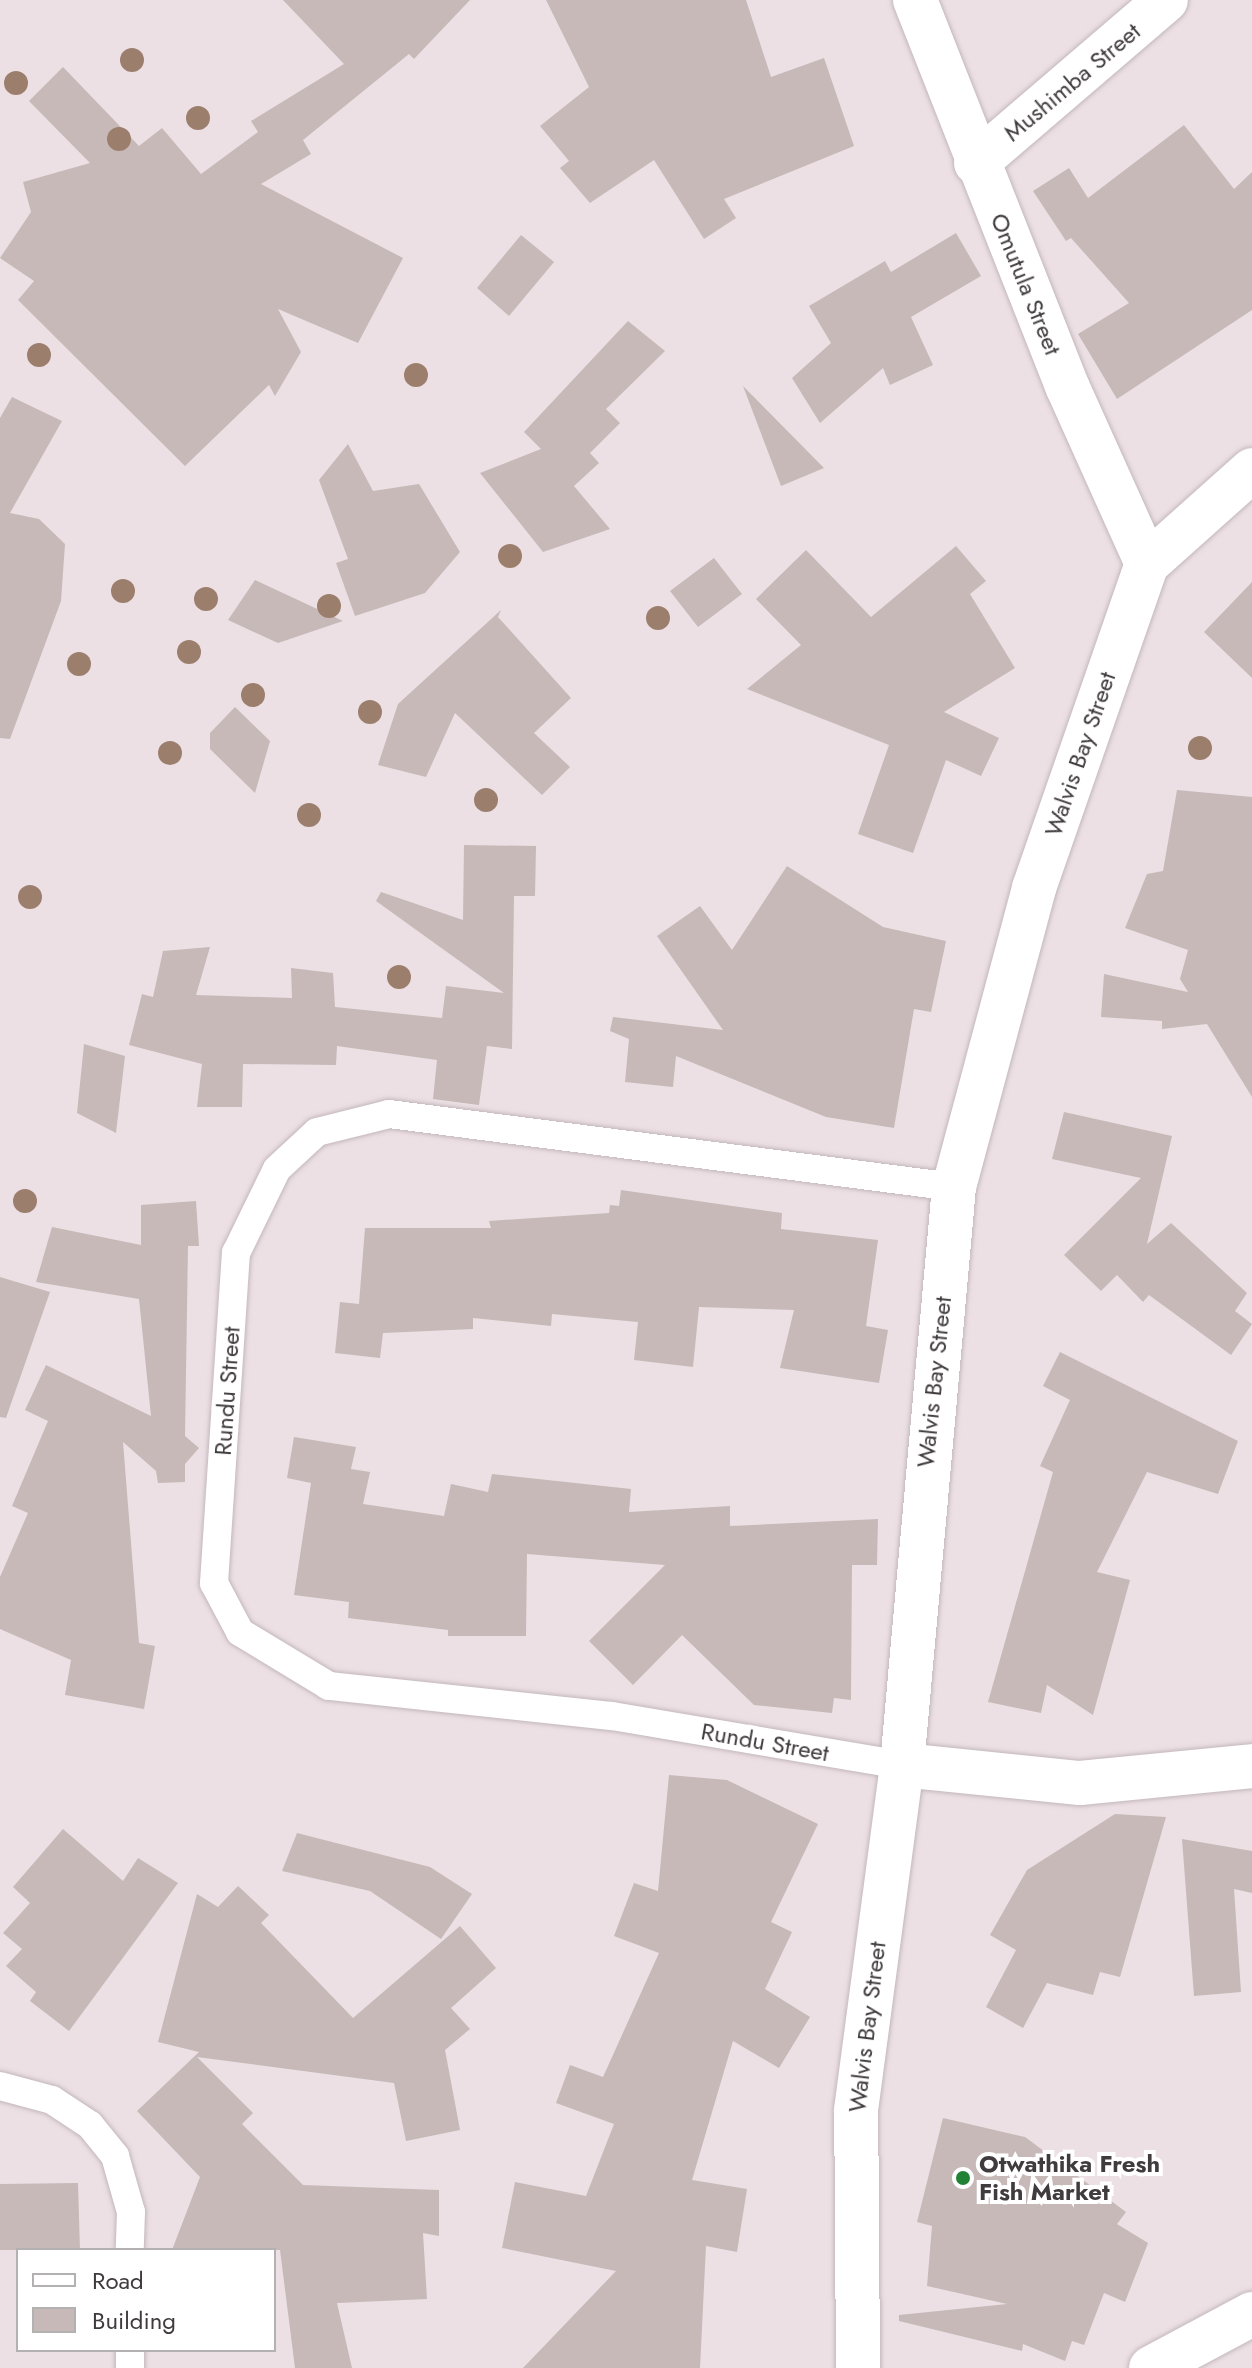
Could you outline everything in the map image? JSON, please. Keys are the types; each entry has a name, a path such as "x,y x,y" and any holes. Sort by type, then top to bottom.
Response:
{"street":[{"name":"Omutula Street","path":"915,0 976,163 1147,564"},
{"name":"Mushimba Street","path":"976,163 1166,0"},
{"name":"Walvis Bay Street","path":"858,2368 856,2110 902,1765 954,1187 1034,888 1147,564 1252,470"},
{"path":"902,1765 1080,1783 1252,1766"},
{"path":"1151,2368 1252,2314"}],"lane":[{"name":"Rundu Street","path":"902,1765 611,1716 329,1686 240,1632 214,1583 236,1253 277,1169 317,1132 389,1114 954,1187"},
{"path":"0,2086 52,2100 90,2125 115,2156 131,2212 130,2248"}],"building":[{"path":"283,0 470,0 414,59 409,54 303,140 311,154 261,184 403,258 358,343 278,309 301,352 275,396 269,385 185,466 18,300 34,281 0,258 31,212 23,182 90,163 29,101 63,67 139,146 162,128 201,174 258,132 251,121 344,64"},
{"path":"546,0 746,0 771,77 824,58 854,146 724,199 736,218 704,239 654,160 590,203 560,168 569,161 540,126 589,87"},
{"path":"1184,125 1234,189 1252,172 1252,310 1117,399 1078,334 1129,303 1071,238 1066,241 1033,191 1069,168 1088,198"},
{"path":"956,233 981,276 911,317 933,365 890,385 883,368 820,423 792,378 831,343 809,306 885,261 891,272"},
{"path":"521,235 554,262 509,316 477,288"},
{"path":"628,321 665,351 606,409 620,423 590,453 599,463 574,486 610,529 543,552 480,473 541,449 524,432"},
{"path":"743,386 824,468 781,486"},
{"path":"12,397 62,421 10,513 39,519 65,544 61,601 10,739 0,738 0,418"},
{"path":"348,444 373,491 419,484 460,552 425,593 355,616 336,563 348,559 319,480"},
{"path":"956,546 986,581 970,594 1015,668 944,712 999,738 981,776 946,760 913,853 858,834 889,745 747,689 801,645 756,599 806,550 871,617"},
{"path":"714,558 742,594 698,627 670,591"},
{"path":"255,580 343,621 278,643 228,620"},
{"path":"1252,582 1252,678 1204,632"},
{"path":"501,610 498,617 571,698 534,733 570,767 542,795 455,713 426,777 378,765 398,704"},
{"path":"235,707 270,741 255,793 210,749 210,733"},
{"path":"1177,790 1252,797 1252,1097 1207,1024 1162,1029 1162,1021 1101,1017 1104,974 1188,992 1180,979 1188,950 1125,928 1147,874 1163,871"},
{"path":"464,845 536,846 535,896 514,896 512,1049 487,1046 479,1105 433,1099 437,1060 337,1046 336,1065 243,1064 242,1107 197,1107 202,1064 129,1045 142,994 153,997 163,951 210,947 196,995 292,998 291,968 333,973 335,1007 442,1018 446,986 504,993 376,901 381,892 463,920"},
{"path":"787,866 883,927 946,941 931,1012 914,1009 894,1128 826,1117 676,1056 673,1087 625,1082 629,1039 610,1031 613,1017 723,1030 657,936 700,906 732,950"},
{"path":"84,1044 125,1056 116,1133 77,1113"},
{"path":"1064,1112 1172,1136 1147,1244 1171,1223 1247,1293 1235,1311 1252,1324 1231,1355 1149,1295 1143,1302 1117,1275 1101,1291 1064,1255 1141,1178 1052,1159"},
{"path":"621,1190 782,1213 781,1229 878,1240 866,1326 888,1330 879,1383 780,1368 794,1310 699,1307 693,1367 634,1360 638,1322 552,1314 551,1326 473,1318 473,1329 383,1333 380,1358 335,1353 340,1302 359,1304 365,1228 491,1228 489,1221 609,1213 610,1205 619,1206"},
{"path":"196,1201 199,1246 188,1246 185,1436 199,1448 185,1464 185,1482 158,1483 156,1471 123,1442 139,1643 155,1646 144,1709 65,1695 71,1660 0,1629 0,1577 28,1513 12,1506 48,1421 25,1410 46,1365 151,1416 139,1299 36,1282 52,1227 141,1245 141,1205"},
{"path":"0,1277 50,1292 6,1418 0,1417"},
{"path":"1060,1352 1238,1441 1218,1494 1147,1472 1097,1572 1130,1580 1093,1715 1047,1685 1041,1713 988,1702 1053,1472 1040,1466 1070,1400 1043,1386"},
{"path":"294,1437 356,1447 351,1469 370,1472 363,1504 444,1516 451,1484 488,1492 492,1474 631,1489 629,1512 730,1506 730,1526 878,1519 877,1565 852,1565 851,1700 834,1698 832,1713 754,1705 682,1635 633,1685 589,1641 665,1565 527,1554 526,1636 448,1636 448,1630 348,1618 349,1602 294,1595 311,1483 287,1478"},
{"path":"669,1775 727,1780 818,1824 771,1922 792,1932 765,1989 810,2017 779,2068 733,2041 692,2180 747,2189 737,2252 706,2246 700,2368 523,2368 616,2271 502,2248 515,2182 586,2196 614,2124 556,2103 570,2065 603,2077 659,1953 614,1936 634,1883 658,1891"},
{"path":"1115,1814 1166,1817 1120,1977 1100,1972 1093,1995 1047,1983 1023,2028 986,2007 1016,1950 990,1935 1027,1870"},
{"path":"63,1829 123,1881 138,1858 178,1883 69,2031 30,2001 36,1992 6,1966 22,1949 3,1933 30,1903 13,1887"},
{"path":"297,1833 430,1867 472,1894 441,1939 370,1891 282,1871"},
{"path":"1182,1839 1252,1851 1252,1893 1234,1889 1241,1992 1194,1996"},
{"path":"238,1886 269,1915 261,1923 353,2018 460,1926 496,1968 451,2008 470,2029 445,2050 460,2130 406,2141 394,2083 197,2057 253,2113 242,2124 303,2185 439,2190 439,2236 423,2233 427,2299 337,2303 352,2368 295,2368 280,2250 173,2248 200,2177 137,2111 199,2052 158,2042 197,1894 218,1907"},
{"path":"943,2118 1025,2137 1126,2212 1117,2224 1148,2243 1125,2302 1104,2293 1084,2345 1072,2341 1065,2361 1023,2344 1022,2351 899,2321 899,2315 1007,2304 927,2286 932,2226 917,2222"},
{"path":"78,2183 80,2248 0,2250 0,2184"}],"place":[{"name":"Otwathika Fresh Fish Market","path":"963,2178"}]}
